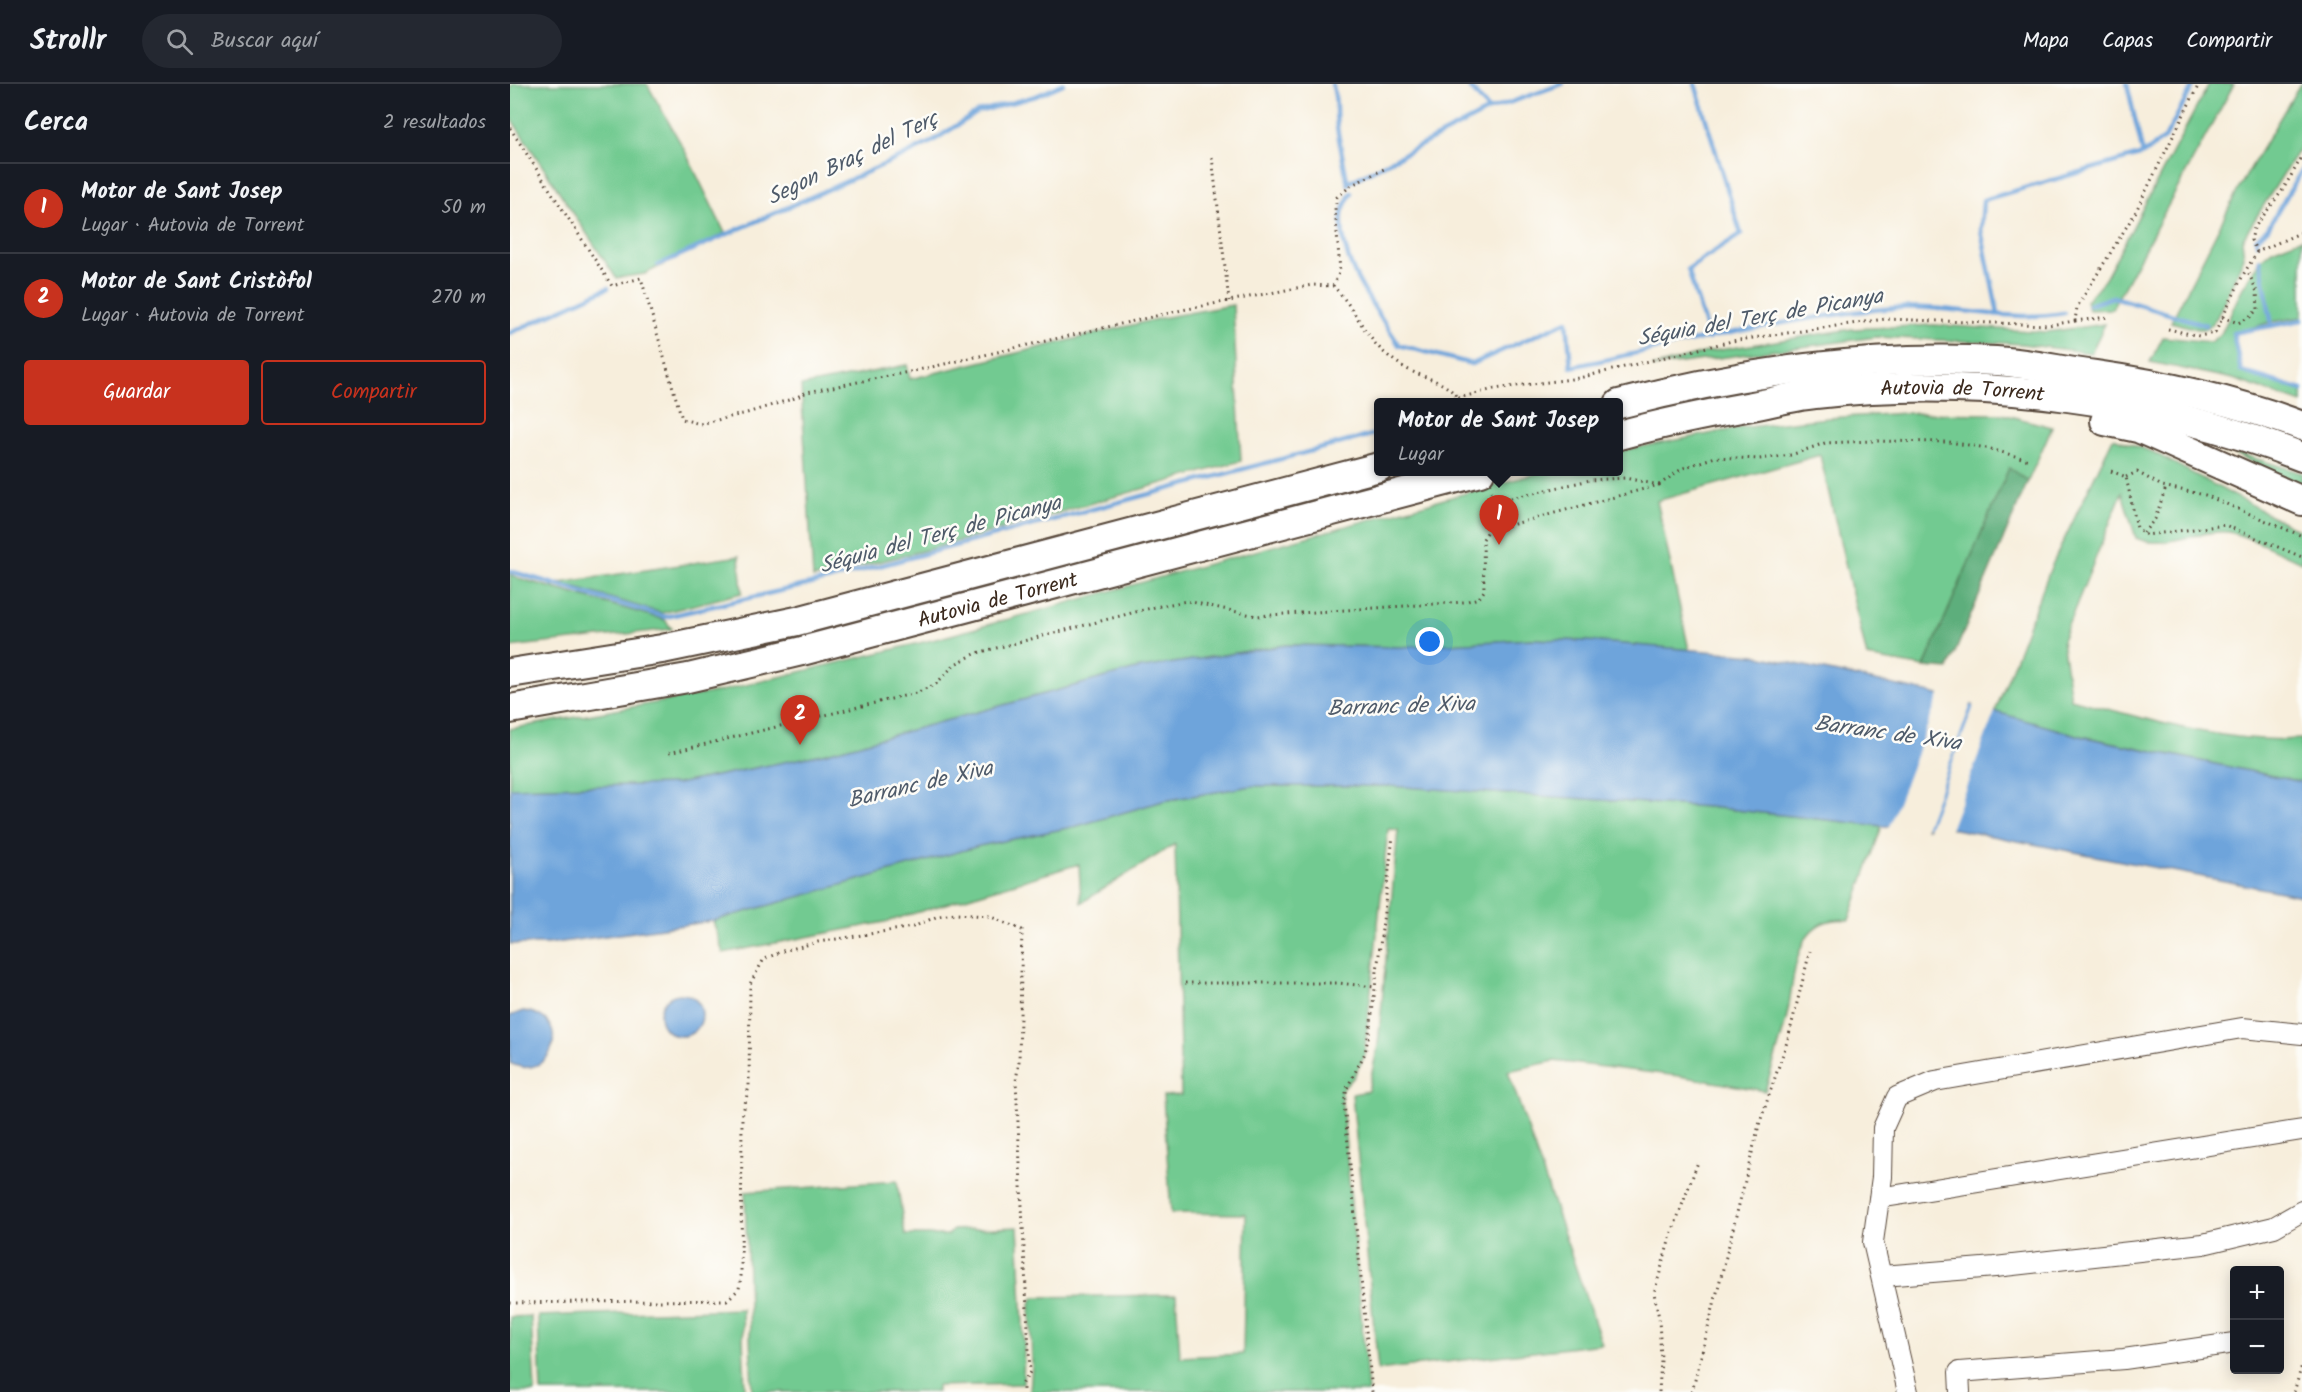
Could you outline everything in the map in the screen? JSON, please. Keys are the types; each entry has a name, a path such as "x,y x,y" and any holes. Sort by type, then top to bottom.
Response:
{"highway":[{"name":"Autovia de Torrent","path":"1623,403 1659,393 1806,368 1897,361 1998,362 2151,383 2274,416 2302,426"},
{"name":"Autovia de Torrent","path":"1623,434 1666,422 1814,394 1896,388 1999,389 2141,408 2267,443 2302,457"},
{"path":"1666,422 1812,404 1895,398 2000,401 2139,428 2302,501"},
{"name":"Autovia de Torrent","path":"510,672 662,649 797,621 1374,468"},
{"name":"Autovia de Torrent","path":"510,708 688,678 1485,480"}],"lane":[{"path":"1908,1392 1873,1242 1882,1178 1883,1128 1897,1097 1935,1081 2242,1028 2302,1034"},
{"path":"1879,1198 2302,1130"},
{"path":"1882,1276 1995,1267 2204,1244 2274,1227 2302,1211"},
{"path":"1960,1392 1959,1372 2124,1359 2230,1344"}],"path":[{"path":"2075,321 2077,307 2135,213 2199,84"},
{"path":"510,128 612,286 641,278 682,418 700,424 747,413 807,392 914,371 1171,312 1312,285 1334,286 1347,299 1375,344 1403,367 1440,383 1456,398"},
{"path":"1212,157 1229,301"},
{"path":"2257,252 2251,240 2254,228 2282,191 2302,157"},
{"path":"1334,286 1340,271 1335,208 1337,197 1352,185 1384,169"},
{"path":"2168,330 2199,336 2215,333 2257,252 2302,232"},
{"path":"2222,317 2238,323 2250,317 2258,309 2257,292 2247,269"},
{"path":"1464,398 1494,388 1579,378 1732,341 1885,319 2049,325 2108,316"},
{"path":"669,753 916,693 936,684 955,664 977,653 1155,607 1187,602 1256,616 1464,602 1479,597 1484,591 1482,539 1488,531 1659,485 1683,468 1715,458 1759,459 1791,455 1825,443 1873,441 1949,442 1987,448 2029,460"},
{"path":"2111,471 2126,477 2138,472 2166,487 2205,495 2302,536"},
{"path":"2126,477 2137,528 2146,535 2225,525 2302,557"},
{"path":"1485,480 1496,498 1507,499 1590,480 1625,478 1659,485"},
{"path":"2144,533 2155,519 2166,487"},
{"path":"1372,1392 1344,1103 1347,1088 1365,1053 1371,1022 1393,836"},
{"path":"510,1304 727,1300 739,1289 741,1276 742,1117 748,1086 750,984 764,959 783,951 818,942 913,927 938,916 956,914 988,916 1022,930 1019,1061 1016,1081 1030,1372 1023,1383 1023,1392"},
{"path":"1692,1392 1759,1125 1788,1039 1810,951"},
{"path":"1185,983 1338,983 1375,987"},
{"path":"1659,1392 1661,1360 1659,1318 1654,1293 1670,1238 1698,1162"},
{"path":"2294,1392 2302,1365"}],"green space":[{"path":"514,84 647,84 684,149 725,233 645,274 616,278 510,117 510,87"},
{"path":"2209,84 2234,84 2112,309 2089,310 2086,301 2105,279"},
{"path":"2302,84 2302,144 2242,240 2244,257 2217,317 2207,329 2197,329 2171,322 2240,186"},
{"path":"2302,238 2302,317 2271,322 2233,333 2241,371 2302,390 2302,403 2233,379 2150,362 2163,337 2210,342 2221,334 2242,289 2260,260 2272,250"},
{"path":"1233,305 1241,461 930,549 813,578 801,386 907,365 910,379 1161,318"},
{"path":"2105,324 2091,353 2022,344 1876,337 1652,367 1707,352 1852,329 1934,325 2047,332"},
{"path":"1906,413 2002,414 2052,427 2028,481 2009,469 1924,667 1867,657 1820,455 1657,501 1689,650 1587,641 1531,639 1400,647 1286,645 1136,669 823,754 677,784 510,788 510,729 721,691 940,638 1527,476 1623,476 1623,450 1740,428 1828,418"},
{"path":"2113,438 2153,452 2302,532 2302,562 2228,532 2158,542 2136,538 2122,493 2062,640 2071,699 2156,722 2214,734 2272,740 2302,739 2302,782 2077,735 1995,712 2051,567"},
{"path":"2224,449 2302,473 2302,486"},
{"path":"2009,468 2028,481 1948,669 1924,667"},
{"path":"739,556 742,593 662,613 559,583"},
{"path":"510,574 665,620 672,629 510,647"},
{"path":"1251,786 1389,786 1708,807 1882,826 1849,920 1832,920 1821,924 1808,935 1803,943 1796,964 1786,1020 1765,1091 1679,1076 1554,1061 1508,1071 1602,1344 1378,1370 1352,1094 1368,1091 1378,1045 1398,830 1388,829 1364,1057 1353,1078 1341,1091 1368,1392 1030,1392 1032,1365 1030,1304 1034,1297 1176,1295 1180,1357 1243,1354 1246,1214 1171,1213 1163,1096 1181,1095 1175,844 1081,903 1079,864 885,922 723,953 713,921 979,846 1077,826 1163,801"},
{"path":"897,1181 905,1235 948,1235 953,1230 1018,1227 1024,1345 1023,1384 937,1386 937,1392 752,1392 745,1192"},
{"path":"742,1309 745,1392 541,1392 538,1316"},
{"path":"531,1316 535,1392 510,1392 510,1317"}],"water":[{"name":"Barranc de Xiva","path":"1531,639 1587,641 1754,655 1927,692 2080,736 2302,782 2302,896 1955,829 1882,826 1708,807 1389,786 1251,786 1163,801 1077,826 979,846 713,921 548,944 510,944 510,788 677,784 823,754 1136,669 1287,645 1400,647"},
{"path":"681,994 689,995 696,1000 701,1007 701,1023 696,1030 689,1035 681,1036 673,1035 666,1030 661,1023 660,1015 661,1007 666,1000 673,995"},
{"path":"523,1011 539,1016 549,1024 553,1035 552,1047 547,1058 537,1065 525,1067 510,1063 510,1016"}],"pier":[{"path":"1940,693 1972,702 1924,831 1888,829"},
{"path":"1975,703 1996,709 1949,832 1927,831"}],"waterway":[{"name":"Segon Braç del Terç","path":"658,265 901,157 931,142 978,112 1036,96 1063,84"},
{"path":"1332,84 1336,100 1337,127 1348,184"},
{"name":"Segon Braç del Terç","path":"1467,84 1489,110 1562,84"},
{"path":"1695,84 1741,234 1688,269 1709,339"},
{"path":"2127,84 2143,154"},
{"path":"1998,314 1981,230 1983,200 2143,154 2165,138 2194,84"},
{"path":"1348,183 1489,110"},
{"path":"2257,243 2256,239 2268,228 2302,170"},
{"name":"Séquia del Terç de Picanya","path":"1351,193 1342,215 1346,251 1360,284 1399,345 1472,364 1567,321 1571,367 1773,325 1854,312 1916,307 2022,316 2064,313"},
{"path":"2260,260 2272,326"},
{"name":"Segon Braç del Terç","path":"510,333 608,288"},
{"name":"Séquia del Terç de Picanya","path":"2089,305 2113,297 2206,325"},
{"name":"Séquia del Terç de Picanya","path":"2302,320 2233,333 2241,371 2302,390"},
{"name":"Séquia del Terç de Picanya","path":"510,571 665,617 815,583 1374,434"}],"place":[{"name":"Motor de Sant Josep","path":"1499,545"},
{"name":"Motor de Sant Cristòfol","path":"800,745"}]}
